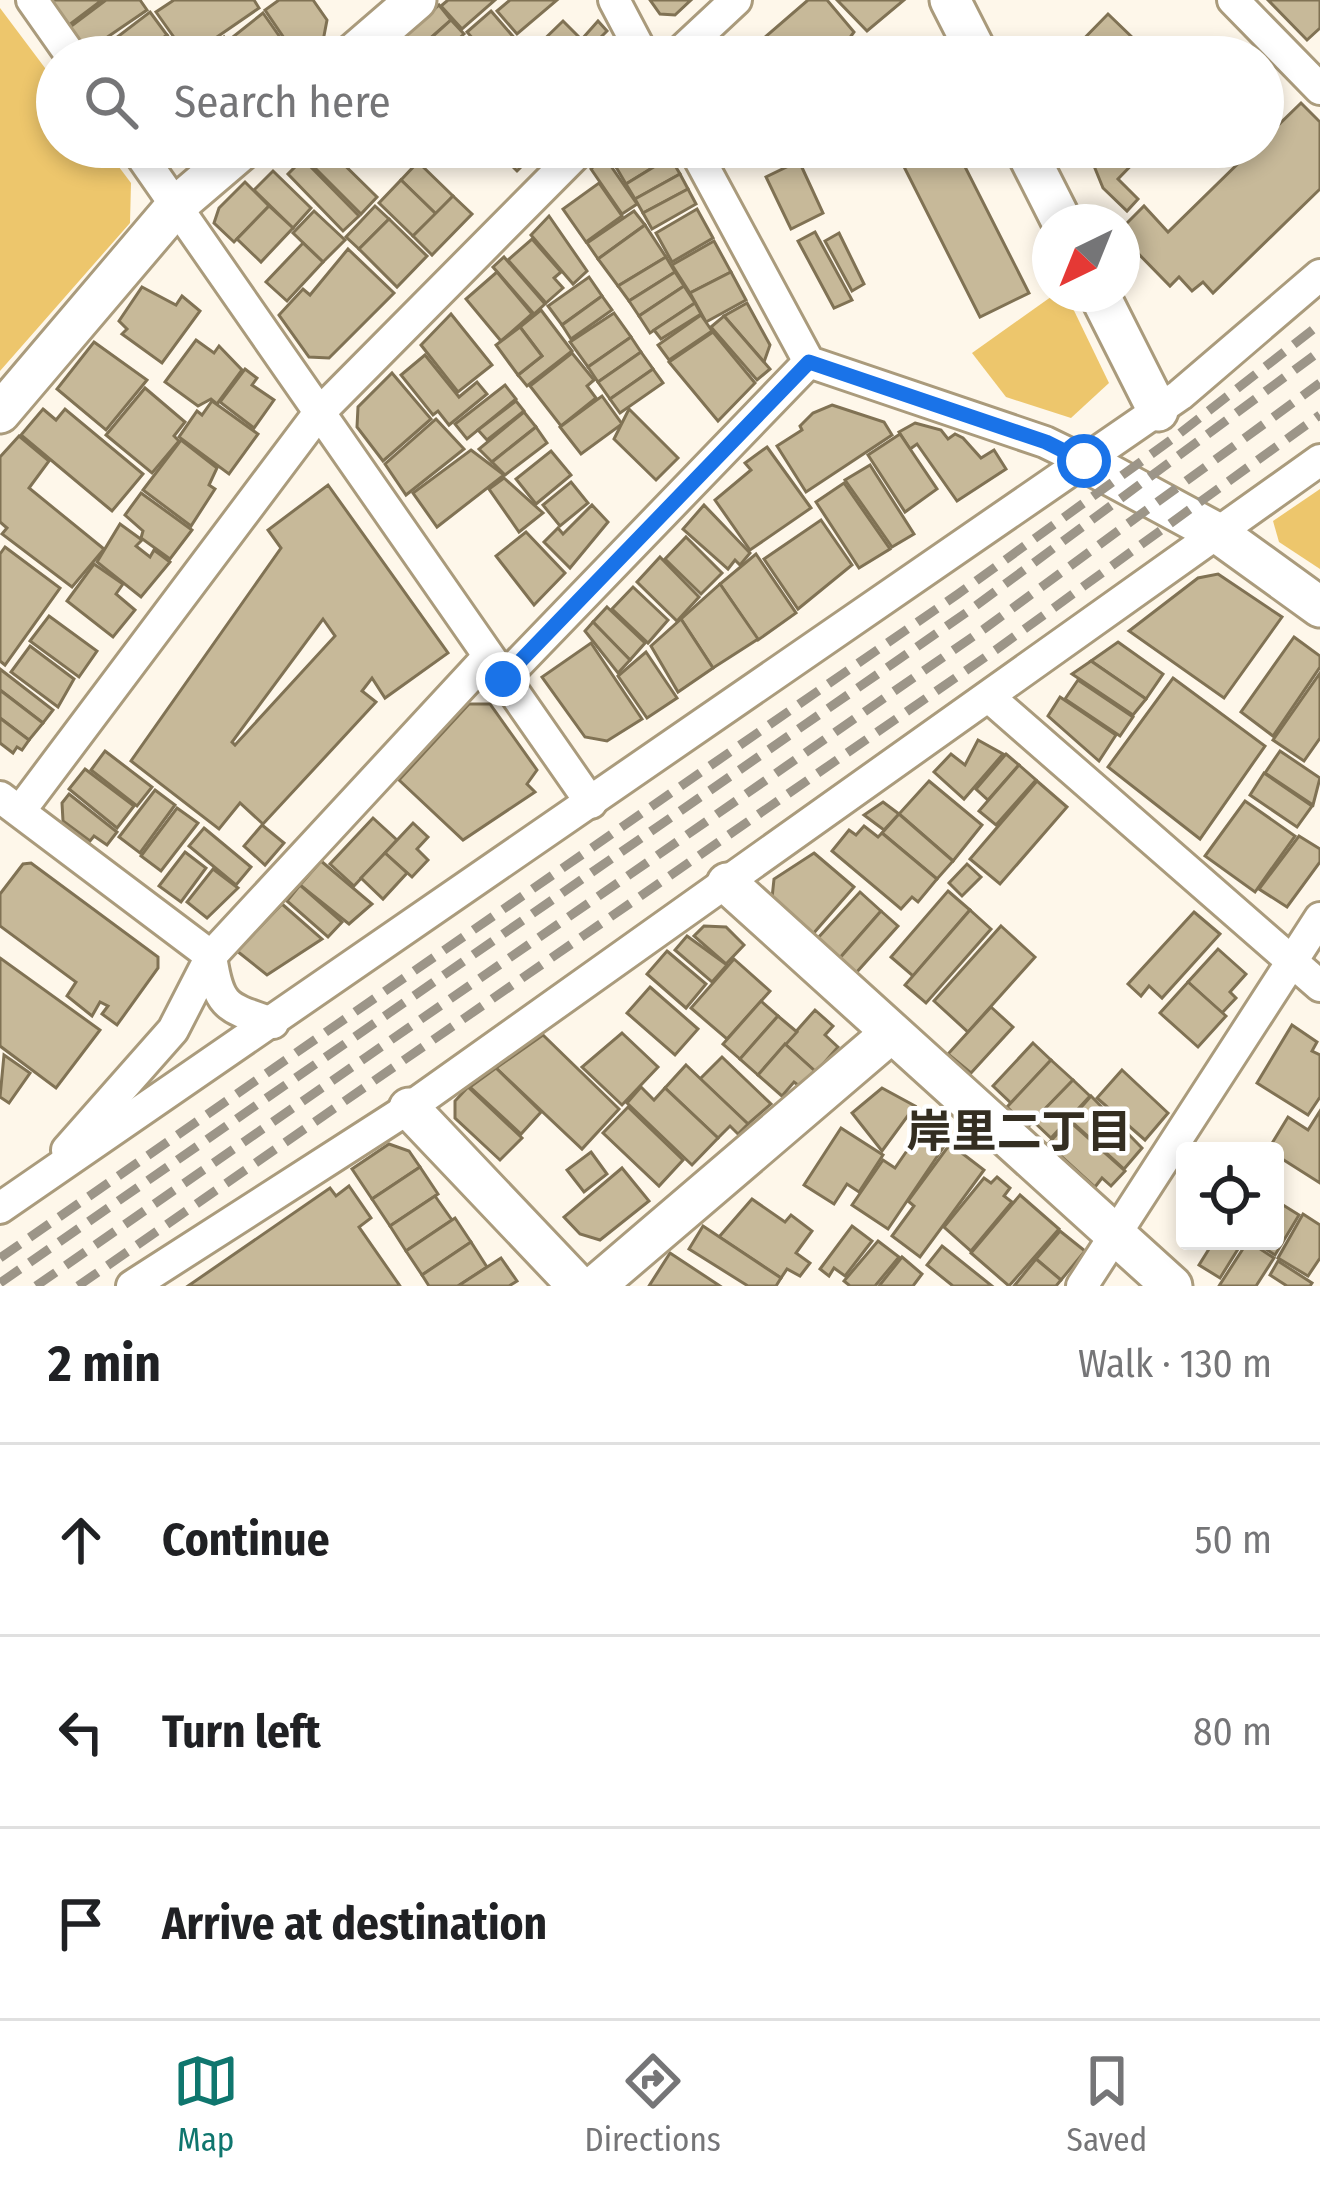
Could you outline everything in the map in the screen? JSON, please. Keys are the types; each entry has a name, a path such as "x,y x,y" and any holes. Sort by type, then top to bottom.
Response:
{"street":[{"path":"32,0 57,36"},
{"path":"374,36 416,0"},
{"path":"614,0 633,36"},
{"path":"697,36 736,0"},
{"path":"950,0 968,36"},
{"path":"1233,0 1268,36"},
{"path":"1284,52 1320,89"},
{"path":"150,168 591,803"},
{"path":"0,412 176,206 220,168"},
{"path":"273,1023 234,1010 217,996 211,956 10,804 318,414 563,168"},
{"path":"704,168 809,362 1046,442 1219,534 1320,607"},
{"path":"1035,168 1053,204"},
{"path":"2,1205 1158,411 1227,359 1320,275"},
{"path":"1108,312 1158,411"},
{"path":"39,1182 173,1030 211,956 809,362"},
{"path":"132,1286 409,1108 1320,460"},
{"path":"989,697 1320,986"},
{"path":"727,883 1172,1286"},
{"path":"1082,1286 1112,1232 1320,918"},
{"path":"595,1286 891,1034"},
{"path":"409,1108 578,1286"}],"shaded area":[{"path":"0,8 36,56 36,168 120,168 131,183 130,223 0,371"},
{"path":"1032,310 1075,312 1109,383 1071,418 1006,397 972,353"},
{"path":"1320,489 1320,569 1279,542 1273,521"}],"building":[{"path":"50,0 102,0 69,25"},
{"path":"106,0 140,0 147,10 109,36 76,36 70,27"},
{"path":"174,0 254,0 259,8 218,36 173,36 156,12"},
{"path":"279,0 313,0 327,20 324,36 283,36 265,10"},
{"path":"448,0 495,0 462,29 441,6"},
{"path":"510,0 557,0 517,34 497,11"},
{"path":"650,0 691,0 675,15 660,14"},
{"path":"808,0 827,0 854,32 851,36 766,36"},
{"path":"837,0 904,0 867,31"},
{"path":"1268,0 1320,0 1320,28 1307,40"},
{"path":"439,5 451,20 433,36 405,36"},
{"path":"491,11 513,36 471,36 467,32"},
{"path":"150,12 167,35 166,36 119,36"},
{"path":"263,13 279,36 234,36"},
{"path":"1108,14 1131,36 1087,36"},
{"path":"451,20 464,34 462,36 433,36"},
{"path":"563,21 578,36 548,36"},
{"path":"598,21 607,31 602,36 585,36"},
{"path":"1301,103 1320,122 1320,189 1213,293 1203,282 1192,291 1179,277 1170,286 1140,255 1140,210 1144,206 1168,232 1234,168 1284,168 1284,120"},
{"path":"294,168 312,168 359,216 343,231 288,174"},
{"path":"315,168 347,168 377,197 361,214"},
{"path":"412,168 424,168 453,196 436,214 401,180"},
{"path":"612,168 637,204 622,214 591,169"},
{"path":"617,168 652,168 626,184"},
{"path":"652,168 676,168 680,174 635,199 626,184"},
{"path":"785,168 802,168 823,213 791,229 766,177"},
{"path":"905,168 966,168 1029,293 980,317"},
{"path":"1095,168 1129,168 1118,179 1138,199 1133,204 1120,204 1103,188"},
{"path":"273,171 311,208 293,228 254,190"},
{"path":"680,174 688,189 643,213 635,199"},
{"path":"401,180 436,214 413,236 379,203"},
{"path":"245,182 269,206 234,242 214,223 219,208"},
{"path":"599,183 622,216 586,242 563,209"},
{"path":"688,189 696,204 652,229 643,213"},
{"path":"453,196 472,214 432,255 413,236"},
{"path":"269,206 293,228 261,262 237,239"},
{"path":"375,206 389,219 359,249 346,237"},
{"path":"697,209 713,238 672,262 656,233"},
{"path":"314,211 345,240 323,262 293,233"},
{"path":"634,211 645,225 598,259 587,243"},
{"path":"549,216 587,271 573,284 531,235"},
{"path":"389,219 427,256 397,287 359,249"},
{"path":"645,225 666,257 618,286 598,259"},
{"path":"815,232 852,300 834,308 798,241"},
{"path":"839,233 864,284 852,291 825,241"},
{"path":"532,239 561,272 554,278 563,288 546,303 508,260"},
{"path":"714,241 731,272 690,293 672,265"},
{"path":"303,243 323,262 287,301 266,282"},
{"path":"348,249 394,293 329,358 309,357 279,315 303,289 310,295"},
{"path":"504,257 545,304 534,314 493,267"},
{"path":"666,257 675,272 629,301 618,286"},
{"path":"497,272 532,314 501,341 466,299"},
{"path":"675,272 684,286 639,316 629,301"},
{"path":"731,272 746,300 706,322 690,293"},
{"path":"589,277 602,296 562,325 548,306"},
{"path":"684,286 695,303 650,333 639,316"},
{"path":"142,287 176,305 182,296 200,311 162,363 122,334 127,329 119,321"},
{"path":"602,296 612,310 571,339 562,325"},
{"path":"695,303 701,314 661,339 654,330"},
{"path":"747,303 770,345 764,362 724,316"},
{"path":"541,310 572,351 527,386 518,375 542,356 520,327"},
{"path":"614,313 631,337 588,367 570,342"},
{"path":"451,314 492,365 458,392 421,345"},
{"path":"701,315 712,331 669,360 658,345"},
{"path":"724,316 770,369 757,380 711,327"},
{"path":"520,327 542,356 518,375 496,345"},
{"path":"713,332 755,383 718,421 669,362"},
{"path":"631,337 641,352 598,382 588,367"},
{"path":"196,340 214,353 219,346 242,370 217,404 211,399 198,406 165,382"},
{"path":"94,342 147,380 106,430 57,389"},
{"path":"641,352 653,369 610,399 598,382"},
{"path":"572,353 594,380 587,386 596,398 561,426 530,386"},
{"path":"425,355 459,397 477,382 487,394 449,425 438,411 433,415 401,375"},
{"path":"245,369 257,378 252,385 274,400 254,428 220,402"},
{"path":"653,369 663,383 620,413 610,399"},
{"path":"392,373 431,419 383,461 357,427 358,407"},
{"path":"505,385 516,399 467,439 455,424"},
{"path":"145,388 185,422 174,436 179,441 152,473 106,435"},
{"path":"602,396 622,424 581,454 560,427"},
{"path":"212,401 258,434 229,474 179,437 197,411 202,415"},
{"path":"516,401 524,411 487,440 478,430"},
{"path":"832,405 884,422 892,435 806,492 777,446 802,430 800,426 813,413"},
{"path":"43,409 56,420 65,409 143,474 112,511 21,435"},
{"path":"629,409 678,458 656,480 614,439"},
{"path":"524,412 536,427 492,462 479,449"},
{"path":"436,419 464,449 406,495 385,464"},
{"path":"915,423 941,430 948,439 955,434 963,438 981,458 994,450 1006,469 957,501 917,444 910,449 899,432"},
{"path":"536,427 547,443 505,475 492,462"},
{"path":"900,434 937,489 905,512 868,455"},
{"path":"19,436 49,461 29,488 104,549 72,587 2,534 7,528 0,522 0,457"},
{"path":"181,440 217,468 209,485 215,489 191,526 143,490"},
{"path":"767,447 811,508 750,550 715,500 751,470 745,463"},
{"path":"471,450 504,475 437,527 413,493"},
{"path":"551,451 571,475 536,504 516,479"},
{"path":"870,465 914,534 892,547 845,480"},
{"path":"504,478 543,513 519,532 489,489"},
{"path":"571,482 588,503 560,526 543,505"},
{"path":"844,483 890,549 859,568 816,502"},
{"path":"328,485 448,653 385,698 372,678 362,691 376,702 263,824 240,803 219,829 131,761 281,548 268,530","holes":["323,619 335,636 235,745 232,742"]},
{"path":"141,493 192,530 170,559 141,538 143,531 125,515"},
{"path":"592,505 608,522 570,568 544,542 558,528 563,534"},
{"path":"704,505 750,553 740,565 735,560 728,569 683,529"},
{"path":"821,520 852,565 798,609 764,559"},
{"path":"120,524 142,540 136,546 150,557 154,550 170,562 141,597 97,562"},
{"path":"526,532 565,573 534,605 496,556"},
{"path":"686,537 722,573 701,594 665,559"},
{"path":"5,547 60,588 5,665 0,661 0,554"},
{"path":"756,554 796,613 758,640 720,584"},
{"path":"660,557 699,597 677,621 637,582"},
{"path":"94,564 123,584 116,594 135,610 113,637 67,601"},
{"path":"1218,574 1282,617 1224,698 1129,631 1198,578"},
{"path":"720,584 758,639 713,668 681,619"},
{"path":"633,587 668,620 648,643 612,609"},
{"path":"607,607 645,643 630,660 593,622"},
{"path":"49,616 97,651 79,677 30,641"},
{"path":"681,619 713,668 678,692 651,646"},
{"path":"593,622 630,660 618,673 585,631"},
{"path":"1294,637 1320,656 1320,667 1273,736 1241,712"},
{"path":"1118,642 1163,674 1146,699 1091,661"},
{"path":"591,643 642,719 607,741 585,737 542,677"},
{"path":"30,646 74,679 58,707 11,672"},
{"path":"646,652 677,698 647,718 618,676"},
{"path":"1091,661 1146,699 1133,715 1072,674"},
{"path":"0,669 53,710 43,723 0,690"},
{"path":"1320,673 1320,738 1304,761 1273,740"},
{"path":"1173,678 1265,746 1200,839 1108,767"},
{"path":"1078,680 1133,717 1120,736 1065,699"},
{"path":"0,690 43,723 29,740 0,718"},
{"path":"1060,697 1116,735 1099,761 1048,716"},
{"path":"469,704 490,704 537,770 527,784 535,792 463,840 399,780"},
{"path":"0,718 29,740 22,750 17,747 13,753 0,743"},
{"path":"978,740 1003,754 964,799 934,772 951,754 965,765"},
{"path":"105,751 152,787 137,806 91,770"},
{"path":"1280,751 1320,778 1313,805 1265,773"},
{"path":"1006,754 1019,765 988,800 976,789"},
{"path":"1019,765 1036,780 996,825 979,811"},
{"path":"85,769 134,806 117,828 69,789"},
{"path":"1264,773 1312,806 1297,827 1250,795"},
{"path":"929,781 982,825 953,861 899,814"},
{"path":"1037,781 1067,807 1000,884 970,859"},
{"path":"155,790 175,805 140,853 119,837"},
{"path":"69,794 117,832 107,845 94,836 90,841 63,821 62,803"},
{"path":"1245,801 1295,836 1255,892 1205,856"},
{"path":"883,802 899,814 884,830 864,815"},
{"path":"177,808 198,823 161,871 141,856"},
{"path":"899,814 953,861 937,879 882,833"},
{"path":"373,818 397,840 354,886 330,864"},
{"path":"413,823 428,837 417,849 428,860 412,877 385,853"},
{"path":"262,825 284,843 265,865 244,846"},
{"path":"864,826 878,837 882,833 937,879 918,902 912,897 901,909 832,851 849,830 856,835"},
{"path":"204,828 251,867 236,885 189,846"},
{"path":"1299,836 1320,849 1320,862 1287,907 1259,889"},
{"path":"185,852 206,868 181,902 159,886"},
{"path":"385,853 407,873 383,899 361,878"},
{"path":"814,853 854,887 812,935 772,898 774,879"},
{"path":"321,861 372,904 349,924 300,885"},
{"path":"31,863 158,957 158,968 117,1025 102,1014 108,1006 100,1002 92,1016 67,996 76,982 0,926 0,894 23,864"},
{"path":"967,864 981,877 962,896 949,883"},
{"path":"213,869 238,888 207,918 187,902"},
{"path":"300,885 342,922 328,937 287,901"},
{"path":"948,891 970,910 913,976 891,957"},
{"path":"860,892 881,911 839,959 817,939"},
{"path":"282,904 322,939 267,975 237,951"},
{"path":"970,910 991,929 926,1003 905,985"},
{"path":"881,911 898,926 855,974 839,959"},
{"path":"1194,912 1220,934 1162,998 1149,986 1141,996 1128,984"},
{"path":"704,926 726,927 744,945 726,964 694,936"},
{"path":"1001,926 1035,957 968,1032 934,1001"},
{"path":"687,936 727,965 712,982 675,950"},
{"path":"1218,949 1246,974 1230,992 1236,998 1222,1013 1188,982"},
{"path":"667,951 706,984 686,1008 647,974"},
{"path":"0,958 100,1030 56,1088 0,1046"},
{"path":"734,959 770,991 727,1039 691,1008"},
{"path":"1188,982 1226,1016 1198,1047 1160,1013"},
{"path":"650,987 698,1029 675,1055 627,1013"},
{"path":"761,1001 778,1016 740,1059 723,1044"},
{"path":"991,1007 1013,1027 971,1073 948,1054"},
{"path":"815,1010 833,1026 825,1035 838,1047 816,1072 785,1044"},
{"path":"778,1016 797,1032 758,1075 740,1059"},
{"path":"1292,1025 1317,1042 1312,1051 1320,1055 1320,1097 1308,1115 1257,1083"},
{"path":"622,1033 658,1067 622,1105 582,1067"},
{"path":"543,1035 619,1109 582,1149 496,1068"},
{"path":"1033,1043 1051,1060 1011,1103 993,1086"},
{"path":"785,1044 816,1072 802,1088 794,1082 782,1096 758,1075"},
{"path":"4,1055 30,1073 9,1103 0,1097"},
{"path":"722,1057 771,1104 748,1124 700,1079"},
{"path":"1051,1060 1073,1080 1028,1127 1007,1107"},
{"path":"686,1065 748,1124 738,1134 730,1126 718,1138 665,1088"},
{"path":"496,1068 541,1112 521,1134 470,1087"},
{"path":"1122,1070 1168,1113 1145,1140 1097,1098"},
{"path":"1073,1080 1090,1096 1051,1138 1033,1121"},
{"path":"468,1087 522,1138 500,1160 455,1118 455,1101"},
{"path":"641,1087 654,1100 665,1088 718,1138 692,1165 627,1103"},
{"path":"882,1088 915,1106 882,1151 852,1113"},
{"path":"1091,1096 1142,1148 1124,1169 1070,1120"},
{"path":"628,1107 683,1160 659,1186 603,1133"},
{"path":"1320,1111 1320,1183 1284,1160 1284,1142 1273,1142 1288,1117 1308,1130"},
{"path":"1069,1121 1125,1171 1111,1186 1102,1178 1095,1187 1048,1144"},
{"path":"924,1126 947,1142 888,1229 852,1205 883,1160 895,1168"},
{"path":"841,1128 883,1155 859,1192 847,1184 834,1204 804,1185"},
{"path":"389,1144 409,1151 420,1167 372,1199 352,1169"},
{"path":"950,1144 984,1170 920,1257 892,1236 914,1206 908,1201"},
{"path":"591,1152 607,1174 584,1192 567,1170"},
{"path":"420,1167 438,1194 390,1226 372,1199"},
{"path":"622,1168 649,1201 600,1240 580,1234 564,1217"},
{"path":"997,1177 1010,1188 1004,1196 1012,1202 971,1251 944,1227 984,1178 991,1183"},
{"path":"349,1186 371,1218 359,1227 400,1286 188,1286 330,1188 336,1196"},
{"path":"1020,1195 1059,1229 1009,1286 971,1253"},
{"path":"435,1196 452,1220 406,1251 390,1226"},
{"path":"752,1199 785,1222 791,1215 812,1231 796,1253 810,1263 800,1276 787,1269 781,1278 719,1237"},
{"path":"1284,1206 1299,1215 1284,1240"},
{"path":"1303,1214 1320,1225 1320,1258 1308,1276 1278,1258"},
{"path":"455,1218 471,1242 422,1275 406,1251"},
{"path":"703,1226 781,1278 776,1286 748,1286 689,1249"},
{"path":"852,1226 872,1241 845,1276 834,1268 829,1276 820,1269"},
{"path":"1060,1231 1085,1251 1061,1280 1036,1259"},
{"path":"878,1241 899,1257 875,1286 850,1286 844,1281"},
{"path":"471,1242 487,1267 458,1286 429,1286 422,1275"},
{"path":"942,1246 992,1286 953,1286 927,1265"},
{"path":"1208,1250 1237,1250 1220,1278 1199,1265"},
{"path":"1242,1250 1262,1250 1274,1258 1256,1286 1219,1286"},
{"path":"670,1253 720,1286 649,1286"},
{"path":"902,1257 922,1274 913,1286 879,1286"},
{"path":"501,1258 517,1281 509,1286 458,1286"},
{"path":"1036,1259 1061,1280 1056,1286 1014,1286"},
{"path":"1278,1261 1310,1286 1287,1286 1270,1275"}],"railway":[{"path":"0,1258 958,594 1175,437 1320,324"},
{"path":"0,1283 970,610 1320,351"},
{"path":"36,1286 984,629 1320,383"},
{"path":"78,1286 997,649 1320,415"}],"district":[{"name":"岸里二丁目","path":"1019,1132"}],"route":[{"path":"503,679 809,362 1046,442 1084,461"}]}
